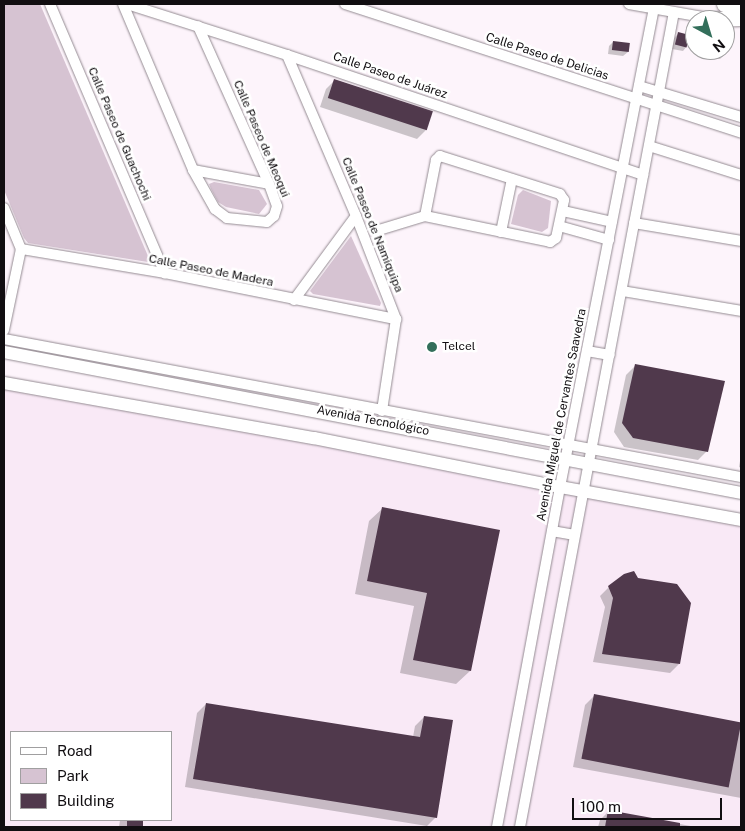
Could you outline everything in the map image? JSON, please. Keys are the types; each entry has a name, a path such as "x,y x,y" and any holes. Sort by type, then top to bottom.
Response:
{"highway":[{"path":"724,4 741,7"}],"main road":[{"name":"Avenida Tecnológico","path":"4,352 568,452 589,462 741,492"},
{"path":"4,383 314,438 560,487 741,520"}],"street":[{"name":"Calle Paseo de Guachochi","path":"50,4 166,273"},
{"name":"Calle Paseo de Meoqui","path":"123,4 193,170 215,209 227,218 263,223 271,219 277,206 269,184 198,26"},
{"name":"Calle Paseo de Juárez","path":"127,4 287,55 644,175"},
{"name":"Calle Paseo de Delicias","path":"345,4 741,133"},
{"path":"629,4 685,14"},
{"name":"Avenida Miguel de Cervantes Saavedra","path":"497,827 560,487 654,8"},
{"path":"520,827 674,12"},
{"name":"Calle Paseo de Namiquipa","path":"287,55 356,216 396,320 382,411"},
{"path":"639,86 741,118"},
{"path":"649,146 741,175"},
{"path":"379,230 426,216 550,242 554,240 559,226 564,200 560,194 440,156 436,160 426,216"},
{"path":"193,170 269,184"},
{"path":"501,232 512,179"},
{"path":"4,208 20,249 4,330"},
{"path":"563,211 612,222"},
{"path":"294,300 356,216"},
{"path":"634,223 741,241"},
{"path":"559,226 609,240"},
{"name":"Calle Paseo de Madera","path":"20,249 166,273 396,320"},
{"path":"622,291 741,310"},
{"path":"4,339 382,411 568,452 592,449 741,477"},
{"path":"587,351 610,355"},
{"path":"552,531 575,535"}],"shaded area":[{"path":"4,386 741,523 741,827 4,827"}],"green space":[{"path":"4,4 40,4 148,256 148,262 28,243 24,238 4,190"},
{"path":"214,182 259,190 267,204 259,214 226,207 218,202 211,189 209,184"},
{"path":"523,190 551,201 548,228 542,232 511,224 518,195"},
{"path":"351,236 381,303 380,306 313,294 310,291"}],"building":[{"path":"678,32 685,34 685,47 675,45"},
{"path":"613,41 630,43 629,52 612,50"},
{"path":"334,79 433,111 427,130 328,98"},
{"path":"635,364 725,381 708,452 633,438 622,423"},
{"path":"382,507 500,530 471,671 413,660 427,593 367,581"},
{"path":"634,571 638,578 677,584 691,603 680,664 602,654 613,598 608,586 624,574"},
{"path":"594,694 741,723 729,787 581,759"},
{"path":"206,703 420,737 424,716 453,720 437,818 193,779"},
{"path":"608,810 680,823 680,827 605,827"},
{"path":"127,821 143,821 143,827 127,827"}],"place":[{"name":"Telcel","path":"432,347"}]}
